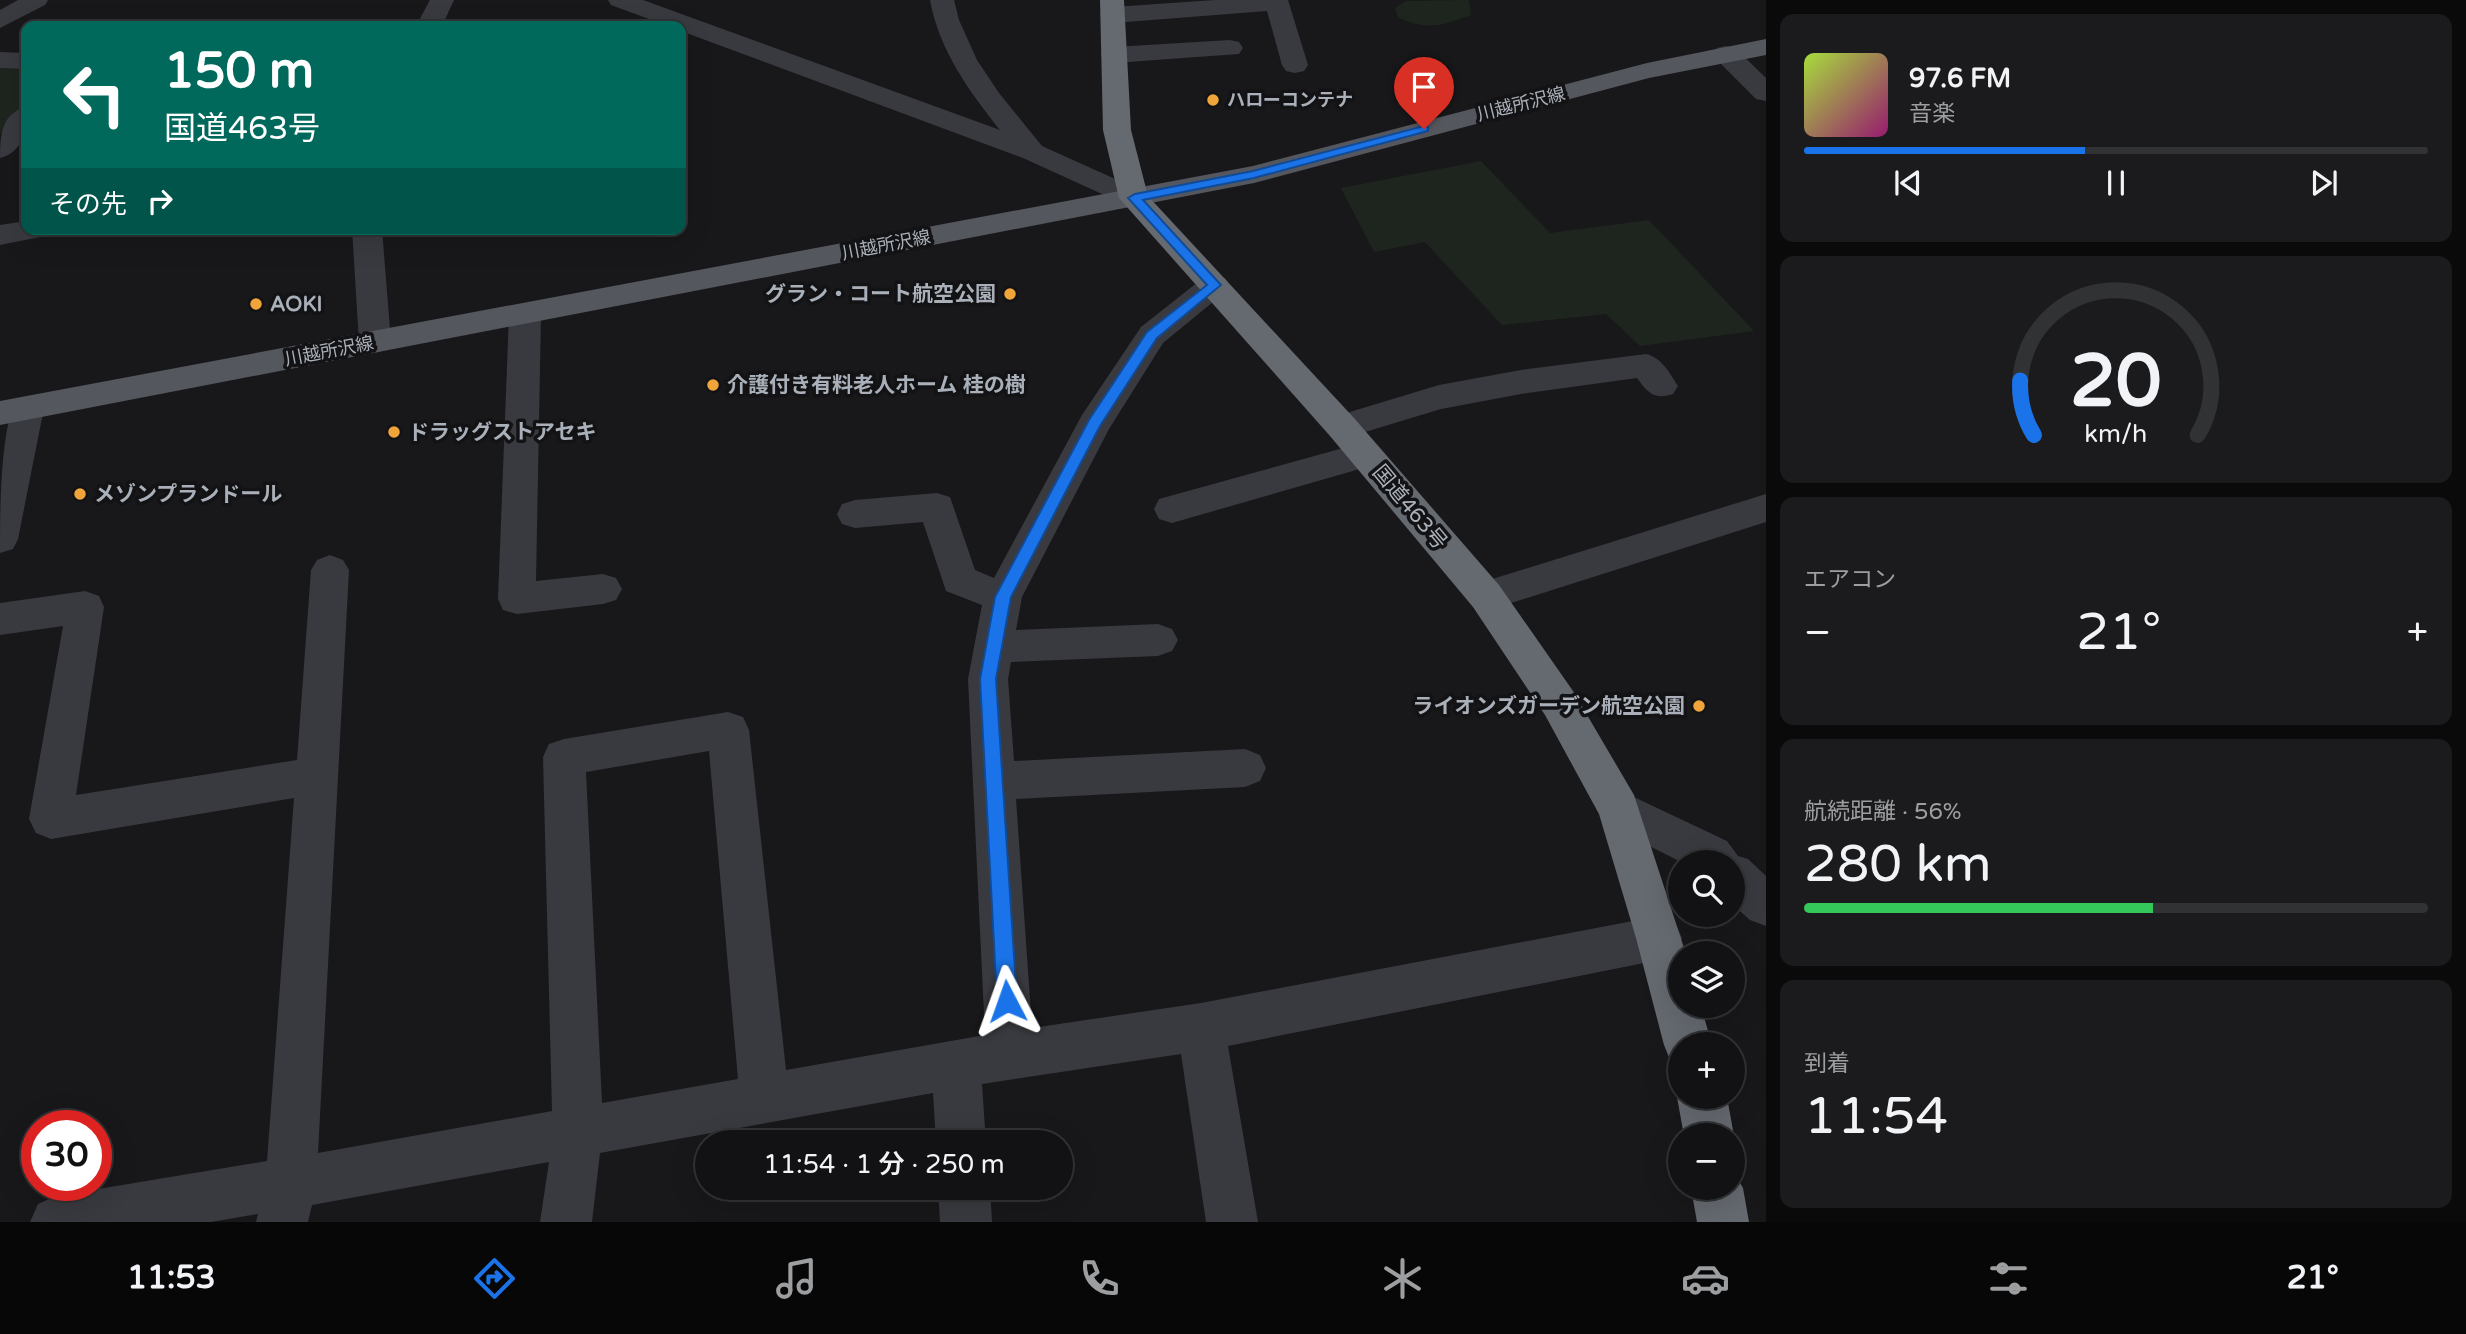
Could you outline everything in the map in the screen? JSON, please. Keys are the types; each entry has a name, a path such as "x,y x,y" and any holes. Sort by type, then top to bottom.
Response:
{"highway":[{"name":"国道463号","path":"1112,7 1117,130 1135,198 1342,427 1486,596 1559,702 1619,809 1660,939 1685,1032"},
{"path":"1719,1200 1723,1222"}],"main road":[{"name":"川越所沢線","path":"14,411 1254,174 1608,81 1766,47"}],"street":[{"path":"0,20 36,0"},
{"path":"432,21 442,0"},
{"path":"620,0 677,21"},
{"path":"942,0 944,16 962,56 1002,115 1033,152"},
{"path":"1112,7 1277,1 1295,65"},
{"path":"686,24 1033,152 1135,198"},
{"path":"1114,55 1230,48"},
{"path":"1726,54 1766,93"},
{"path":"0,60 21,61"},
{"path":"0,150 21,122"},
{"path":"0,235 21,231"},
{"path":"367,235 376,342"},
{"path":"1010,1055 988,679 1003,597 1094,424 1152,335 1214,285"},
{"path":"525,315 517,598 603,589"},
{"path":"1342,427 1439,397 1521,382 1646,365 1661,386"},
{"path":"0,539 14,411"},
{"path":"1172,509 1366,455"},
{"path":"855,514 937,506 959,580 1003,597"},
{"path":"1486,596 1766,508"},
{"path":"286,1203 330,570"},
{"path":"0,619 85,607 51,819 317,776"},
{"path":"993,647 1158,640"},
{"path":"566,1222 578,1131 564,757 728,730 765,1100"},
{"path":"993,781 1245,768"},
{"path":"1619,809 1701,850"},
{"path":"1745,886 1766,905"},
{"path":"55,1222 286,1203 578,1131 1010,1055 1200,1027 1660,939"},
{"path":"1200,1027 1232,1222"},
{"path":"956,1065 960,1130"},
{"path":"965,1200 966,1222"}],"shaded area":[{"path":"1469,0 1471,15 1434,25 1417,24 1398,17 1395,8 1406,1"},
{"path":"0,68 21,69 21,108 0,135"},
{"path":"1481,161 1550,233 1649,220 1754,331 1640,346 1606,314 1502,325 1425,242 1374,252 1341,188"}],"place":[{"name":"ハローコンテナ","path":"1213,100"},
{"name":"グラン・コート航空公園","path":"1010,294"},
{"name":"AOKI","path":"256,304"},
{"name":"介護付き有料老人ホーム 桂の樹","path":"713,385"},
{"name":"ドラッグストアセキ","path":"394,432"},
{"name":"メゾンプランドール","path":"80,494"},
{"name":"ライオンズガーデン航空公園","path":"1699,706"}],"route":[{"path":"1007,1001 988,679 1003,597 1094,424 1152,335 1214,285 1135,198 1254,174 1424,129"}]}
